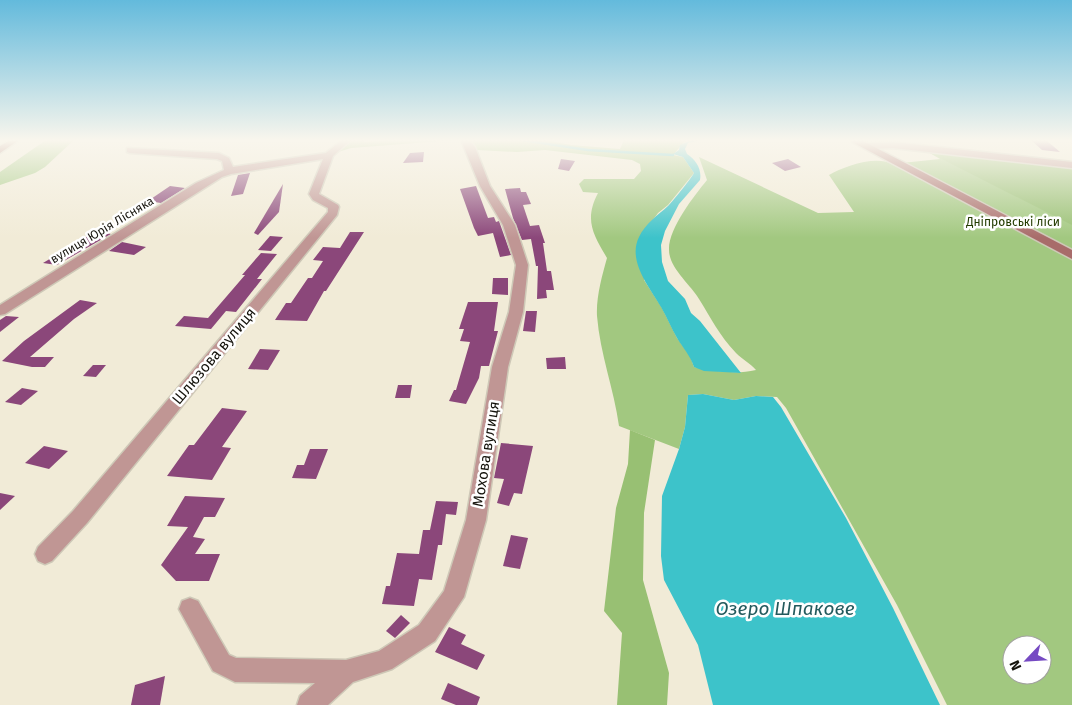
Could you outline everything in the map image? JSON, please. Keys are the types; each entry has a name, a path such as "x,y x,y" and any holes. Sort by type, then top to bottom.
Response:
{"main road":[{"path":"918,173 1072,255"}],"street":[{"name":"вулиця Юрія Лісняка","path":"0,311 52,276 183,198 206,180 224,173"},
{"name":"Шлюзова вулиця","path":"45,554 135,452 332,213 334,207 317,198 314,194 322,173"},
{"name":"Мохова вулиця","path":"309,705 346,672 384,660 427,633 453,597 476,520 500,367 516,312 522,265 509,225 485,186 480,173"},
{"path":"190,609 221,663 235,670 346,672"}],"green space":[{"path":"0,173 35,173 35,173 0,185"},
{"name":"Дніпровські ліси","path":"639,173 694,173 647,228 644,280 662,308 677,338 690,356 694,367 733,372 756,370 736,353 725,340 695,294 676,270 670,257 669,250 673,232 689,204 707,180 705,173 733,173 818,213 854,212 829,175 833,173 1072,173 1072,705 947,705 897,605 786,408 777,397 756,396 734,400 703,394 688,395 685,427 679,449 619,426 601,344 597,316 598,294 607,258 592,227 592,211 598,193 583,192 579,184 584,179 634,179"},
{"path":"969,173 1072,173 1072,225"},
{"path":"630,430 655,440 644,513 643,580 669,673 667,705 617,705 622,633 604,611 616,508 628,464"}],"water":[{"path":"694,173 700,173 700,180 679,204 665,231 661,245 662,262 668,281 685,299 691,313 700,321 741,373 704,371 694,367 641,274 638,265 636,246 642,232 670,203"},
{"name":"Озеро Шпакове","path":"703,394 734,400 756,396 773,397 781,407 846,518 893,608 940,705 713,705 698,645 664,580 661,556 662,496 685,427 688,395"}],"building":[{"path":"250,173 243,194 231,196 238,175"},
{"path":"283,184 279,212 258,235 254,233"},
{"path":"170,186 185,188 161,203 148,201"},
{"path":"476,186 488,218 494,217 496,222 499,221 511,255 500,257 493,233 478,236 460,189"},
{"path":"520,188 521,192 526,192 531,204 523,205 530,226 539,225 545,243 543,243 547,271 551,271 554,290 546,290 547,298 537,299 538,266 536,266 531,239 522,240 513,218 505,189"},
{"path":"96,231 111,234 57,265 43,263"},
{"path":"350,232 364,232 326,291 324,291 307,321 275,320 286,303 291,303 308,278 312,278 323,261 313,260 323,247 340,248"},
{"path":"270,236 283,237 271,251 258,250"},
{"path":"122,242 146,247 134,255 109,251"},
{"path":"261,253 277,254 257,279 262,279 236,312 226,311 211,329 175,326 184,316 208,318 245,275 242,275"},
{"path":"493,278 508,278 508,295 492,294"},
{"path":"80,300 97,303 74,319 30,357 54,357 45,367 32,367 2,361 24,341"},
{"path":"468,302 498,302 494,331 498,331 489,366 481,366 479,378 466,404 449,401 454,390 456,390 470,342 460,341 464,329 459,329"},
{"path":"526,311 537,311 535,332 523,331"},
{"path":"6,316 19,317 0,332 0,320"},
{"path":"260,349 280,350 268,370 248,369"},
{"path":"565,357 566,369 547,369 546,358"},
{"path":"93,365 106,365 96,377 83,376"},
{"path":"398,385 412,385 410,398 395,398"},
{"path":"22,388 38,391 21,405 5,402"},
{"path":"222,408 247,411 222,447 231,448 212,480 167,476 189,445 194,445"},
{"path":"501,443 533,446 522,494 514,493 509,506 497,503 504,479 494,478"},
{"path":"44,446 68,451 49,469 25,463"},
{"path":"310,449 328,449 316,479 292,478 297,465 304,465"},
{"path":"0,493 15,496 0,510"},
{"path":"185,496 225,498 215,517 204,517 193,537 205,539 195,554 220,554 209,581 176,581 161,565 188,527 167,526"},
{"path":"436,501 458,502 456,515 446,514 442,545 438,545 432,580 419,579 414,606 382,604 386,586 390,586 397,553 419,554 423,530 430,530"},
{"path":"511,535 528,538 520,569 503,566"},
{"path":"401,615 410,623 395,638 386,631"},
{"path":"449,627 466,635 461,644 485,655 477,670 435,652"},
{"path":"165,676 160,705 131,705 135,685"},
{"path":"448,683 480,697 477,705 456,705 441,699"}]}
